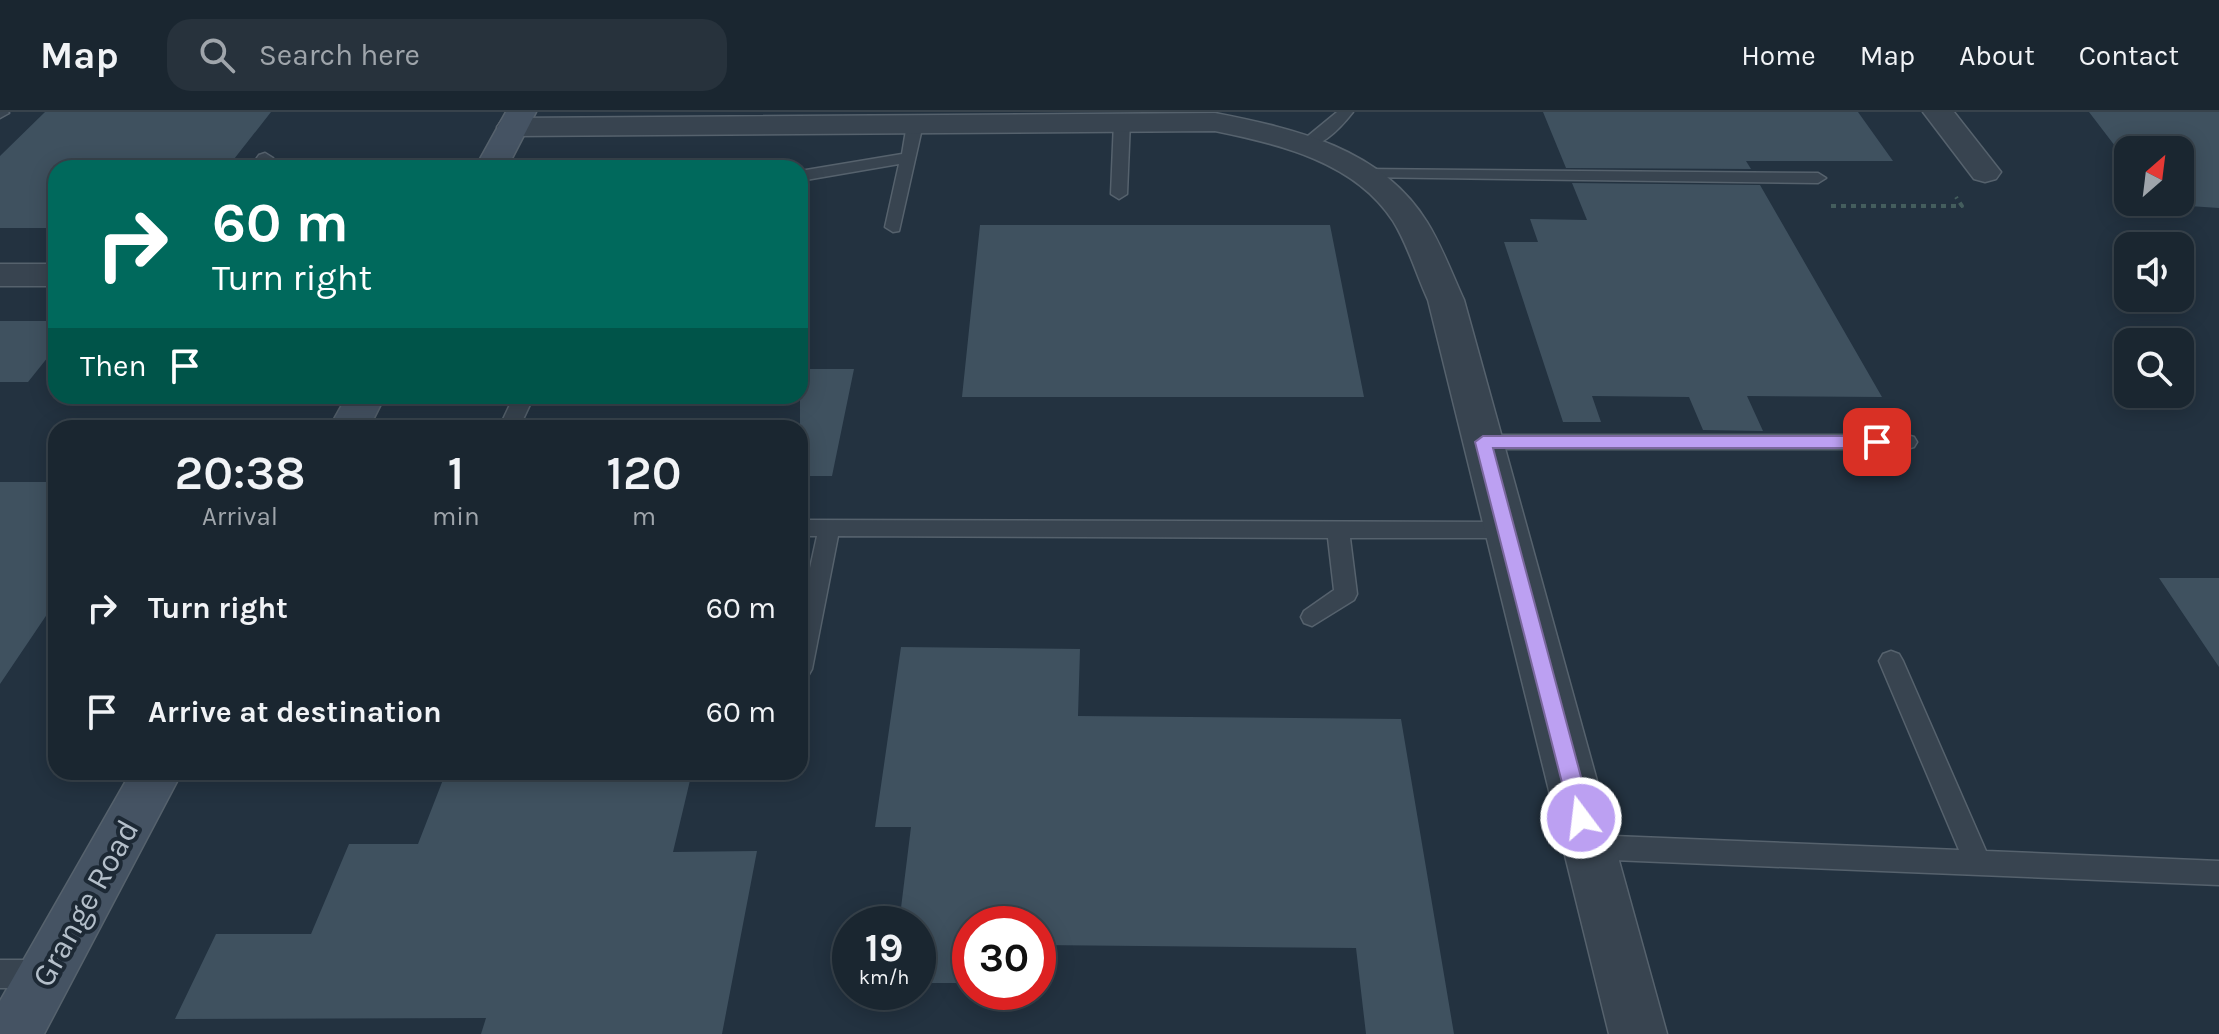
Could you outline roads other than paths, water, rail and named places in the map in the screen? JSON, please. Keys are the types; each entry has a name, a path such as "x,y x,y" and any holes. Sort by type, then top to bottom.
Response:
{"street":[{"path":"1938,112 1985,172"},
{"path":"495,160 517,120 695,119 912,141 1122,121 1215,122 1309,143 1380,186 1402,211 1440,286 1638,1034"},
{"path":"0,275 48,275"},
{"name":"Grange Road","path":"13,1034 22,974 152,780"}],"lane":[{"path":"1309,143 1334,125 1345,112"},
{"path":"1119,194 1122,121"},
{"path":"808,174 912,141 893,227"},
{"path":"1363,174 1818,178"},
{"path":"1483,442 1907,442"},
{"path":"808,528 1506,530"},
{"path":"808,630 829,529"},
{"path":"1312,617 1346,594 1338,530"},
{"path":"1891,661 1978,863"},
{"path":"1589,847 2219,873"}]}
